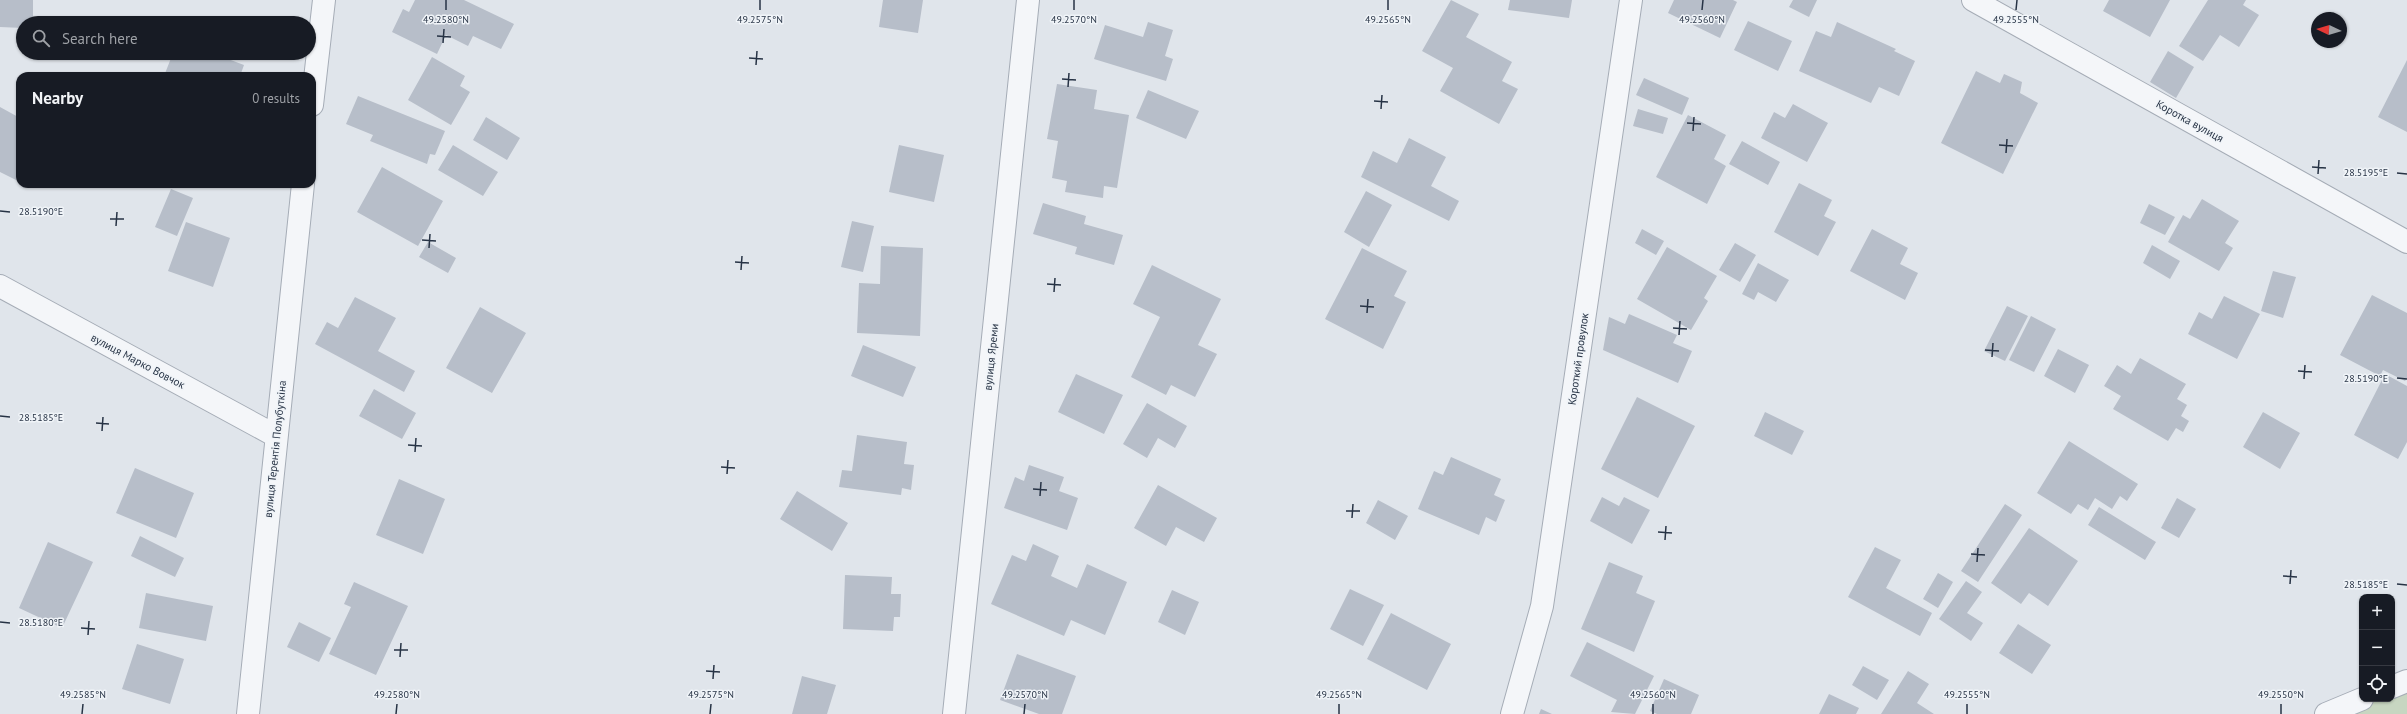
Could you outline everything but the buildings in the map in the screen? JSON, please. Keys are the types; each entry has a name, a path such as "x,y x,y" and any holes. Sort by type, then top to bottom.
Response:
{"street":[{"path":"316,72 324,0"},
{"name":"вулиця Яреми","path":"954,714 1028,0"},
{"name":"Короткий провулок","path":"1512,714 1542,606 1631,0"},
{"name":"Коротка вулиця","path":"1973,0 2407,242"},
{"name":"вулиця Терентія Полубуткіна","path":"248,714 303,188"},
{"name":"вулиця Марко Вовчок","path":"0,286 276,436"},
{"path":"2395,686 2407,681"},
{"path":"2326,714 2359,699"}],"green space":[{"path":"2407,681 2407,714 2326,714 2359,700 2359,702 2395,702 2395,686"}]}
